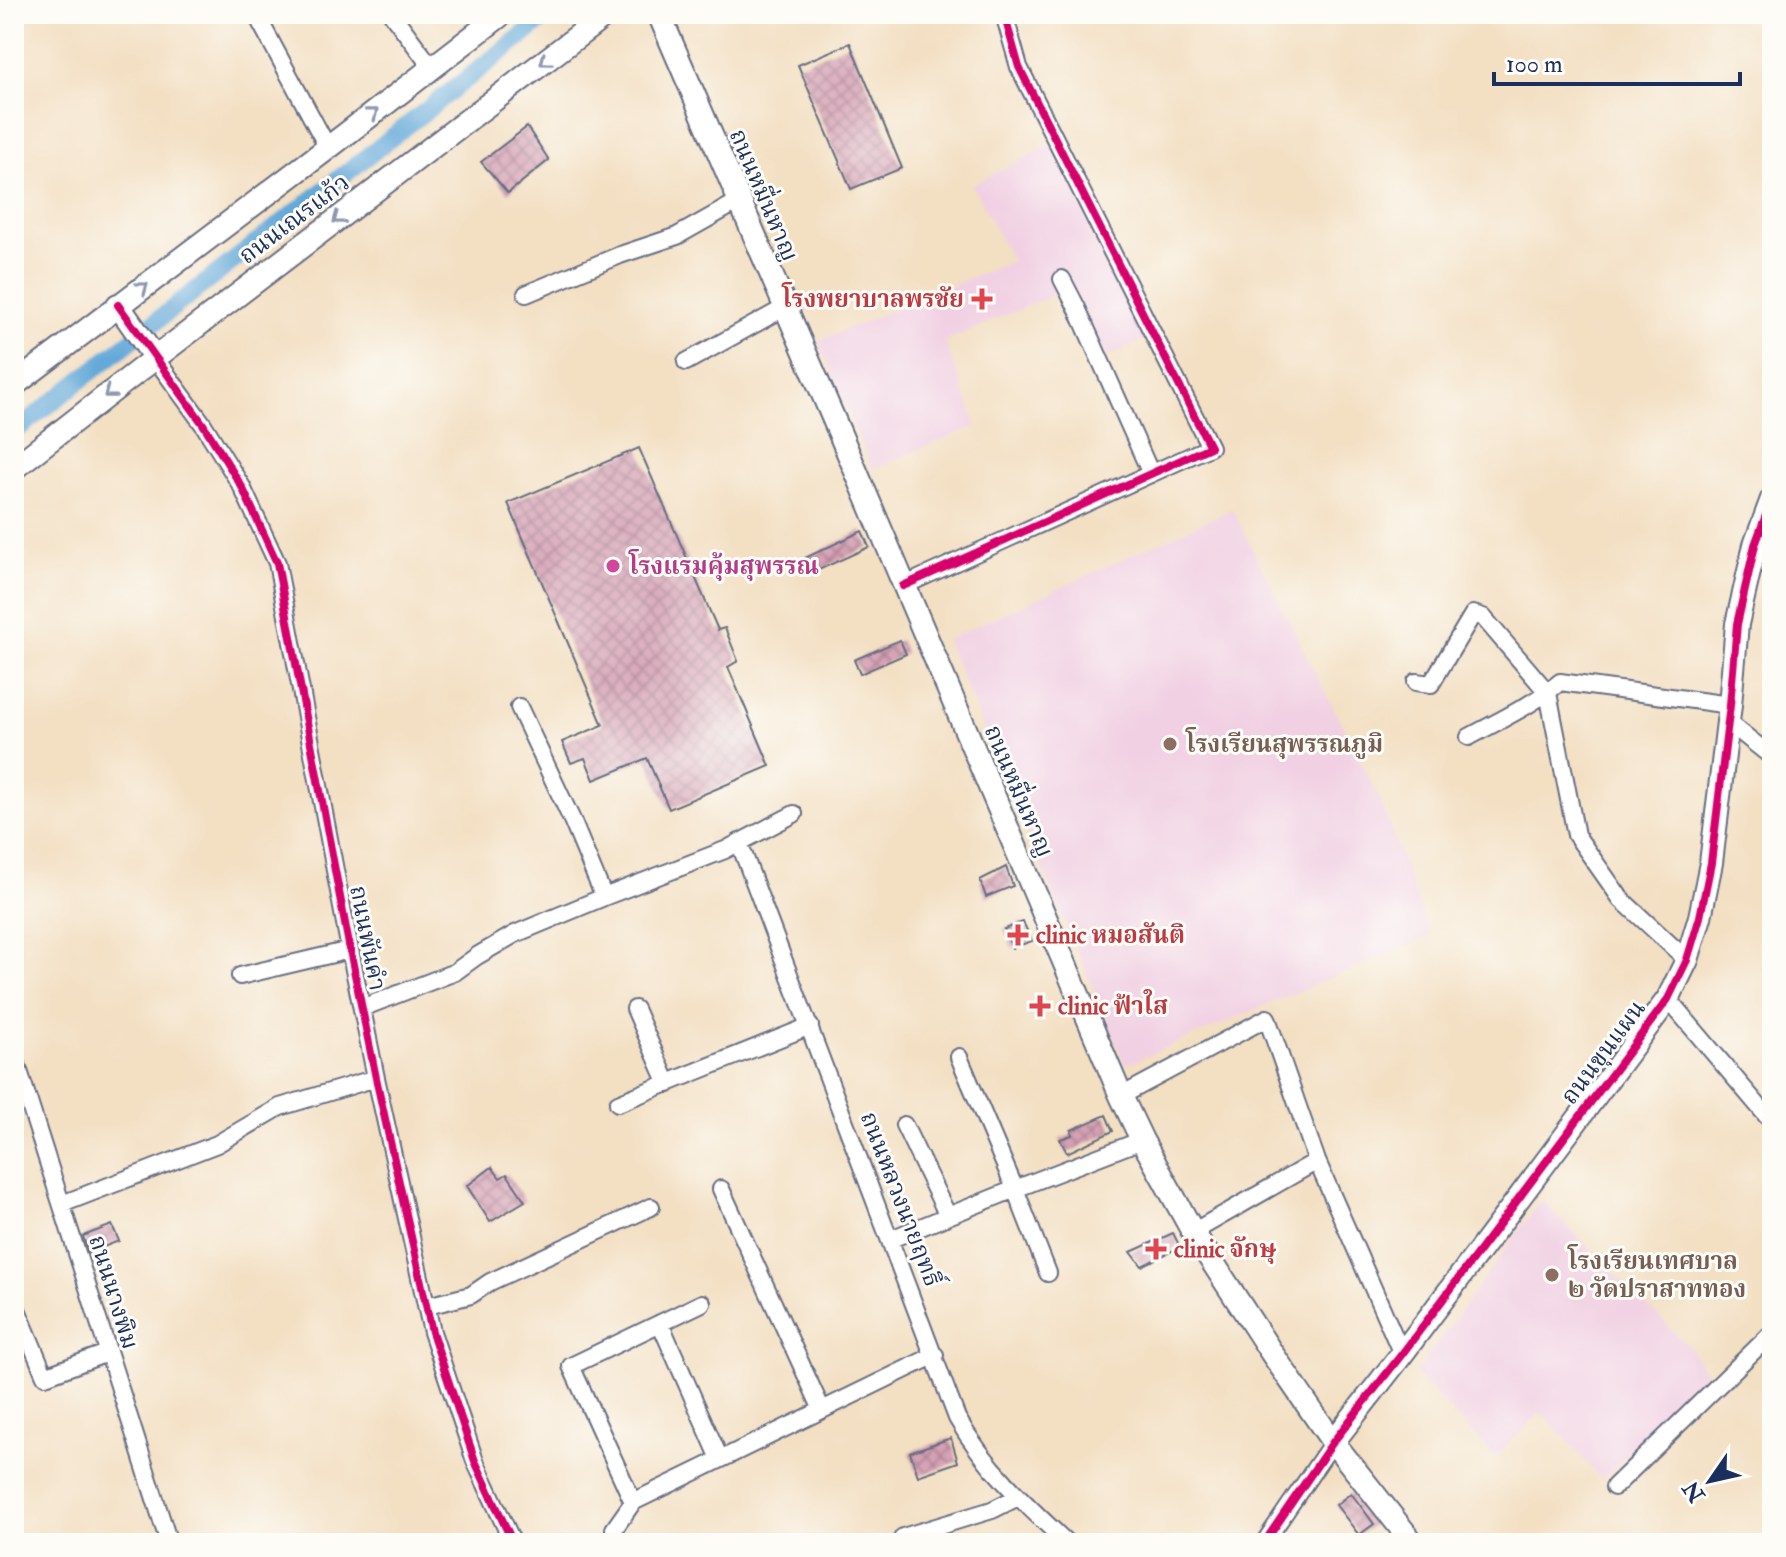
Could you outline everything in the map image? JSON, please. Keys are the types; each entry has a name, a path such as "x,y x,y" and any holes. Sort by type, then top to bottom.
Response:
{"street":[{"path":"256,14 328,148"},
{"path":"392,14 432,68"},
{"name":"ถนนเณรแก้ว","path":"14,385 124,313 328,148 502,14"},
{"name":"ถนนเณรแก้ว","path":"14,468 149,349 607,14"},
{"name":"ถนนหมื่นหาญ","path":"659,14 1142,1140 1193,1232 1271,1352 1333,1442 1413,1543"},
{"path":"903,586 1210,447 1019,67 1004,14"},
{"path":"526,294 620,255 677,236 739,201"},
{"path":"1062,279 1151,474"},
{"path":"686,362 784,308"},
{"path":"124,313 149,349"},
{"name":"ถนนพันคำ","path":"149,349 203,424 242,487 277,563 350,950 432,1332 475,1461 513,1543"},
{"name":"ถนนขุนแผน","path":"1264,1543 1333,1442 1668,999 1687,960 1711,863 1737,624 1763,552 1772,499"},
{"path":"1416,682 1431,684 1473,614 1483,617 1548,693 1576,835 1621,899 1687,960"},
{"path":"1469,737 1548,693 1560,682 1729,713 1772,757"},
{"path":"519,707 604,897"},
{"path":"362,1008 455,972 515,934 725,850 794,814"},
{"name":"ถนนหลวงนายฤทธิ์","path":"739,842 957,1418 971,1443 1018,1497 1067,1543"},
{"path":"240,976 350,950"},
{"path":"1668,999 1772,1122"},
{"path":"635,1009 668,1084"},
{"path":"1121,1096 1267,1018 1317,1161 1402,1354"},
{"path":"618,1103 810,1026"},
{"name":"ถนนนางพิม","path":"14,1055 169,1543"},
{"path":"959,1057 1048,1273"},
{"path":"62,1204 217,1144 280,1107 376,1078"},
{"path":"904,1125 948,1216"},
{"path":"891,1239 1142,1140"},
{"path":"1193,1232 1317,1161"},
{"path":"721,1189 822,1410"},
{"path":"427,1306 471,1295 490,1282 651,1207"},
{"path":"14,1302 45,1376 107,1353"},
{"path":"633,1502 571,1366 702,1303"},
{"path":"660,1323 720,1459"},
{"path":"1614,1487 1772,1333"},
{"path":"615,1543 614,1529 633,1502 935,1355"},
{"path":"914,1537 992,1510 1018,1497"}],"shaded area":[{"name":"โรงพยาบาลพรชัย","path":"1052,144 1149,337 1106,358 1072,287 945,341 977,426 872,469 818,341 1012,261 972,185"},
{"name":"โรงเรียนสุพรรณภูมิ","path":"1232,509 1381,802 1430,936 1125,1065 946,640"},
{"name":"โรงเรียนเทศบาล ๒ วัดปราสาททอง","path":"1541,1200 1691,1349 1708,1375 1602,1480 1542,1412 1495,1457 1415,1374"}],"building":[{"path":"850,43 902,168 851,189 798,65"},
{"path":"527,127 549,160 508,193 481,162"},
{"name":"โรงแรมคุ้มสุพรรณ","path":"639,448 718,630 725,628 738,661 728,667 770,766 669,809 647,758 594,780 585,758 571,763 562,742 603,725 508,503"},
{"path":"862,531 869,547 812,573 805,558"},
{"path":"900,640 906,654 860,674 854,660"},
{"path":"1006,867 1013,886 986,897 980,880"},
{"name":"clinic หมอสันติ","path":"1023,922 1032,941 1012,948 1004,929"},
{"path":"1106,1115 1113,1131 1067,1153 1060,1139 1072,1135 1071,1130"},
{"path":"492,1167 500,1178 507,1174 525,1201 490,1222 467,1186"},
{"path":"112,1225 119,1241 88,1253 83,1236"},
{"name":"clinic จักษุ","path":"1173,1233 1180,1247 1142,1266 1131,1252"},
{"path":"951,1438 958,1462 918,1476 910,1452"},
{"path":"1351,1493 1374,1524 1359,1535 1336,1505"}],"waterway":[{"path":"14,432 550,14"}],"cycle path":[{"path":"903,586 1210,447 1019,67 1004,14"},
{"path":"118,305 203,424 242,487 277,563 350,950 432,1332 475,1461 513,1543"},
{"path":"1264,1543 1333,1442 1668,999 1687,960 1711,863 1737,624 1755,545 1772,499"}],"place":[{"name":"โรงพยาบาลพรชัย","path":"982,299"},
{"name":"โรงแรมคุ้มสุพรรณ","path":"613,566"},
{"name":"โรงเรียนสุพรรณภูมิ","path":"1170,744"},
{"name":"clinic หมอสันติ","path":"1018,935"},
{"name":"clinic ฟ้าใส","path":"1040,1006"},
{"name":"clinic จักษุ","path":"1156,1249"},
{"name":"โรงเรียนเทศบาล ๒ วัดปราสาททอง","path":"1552,1275"}]}
